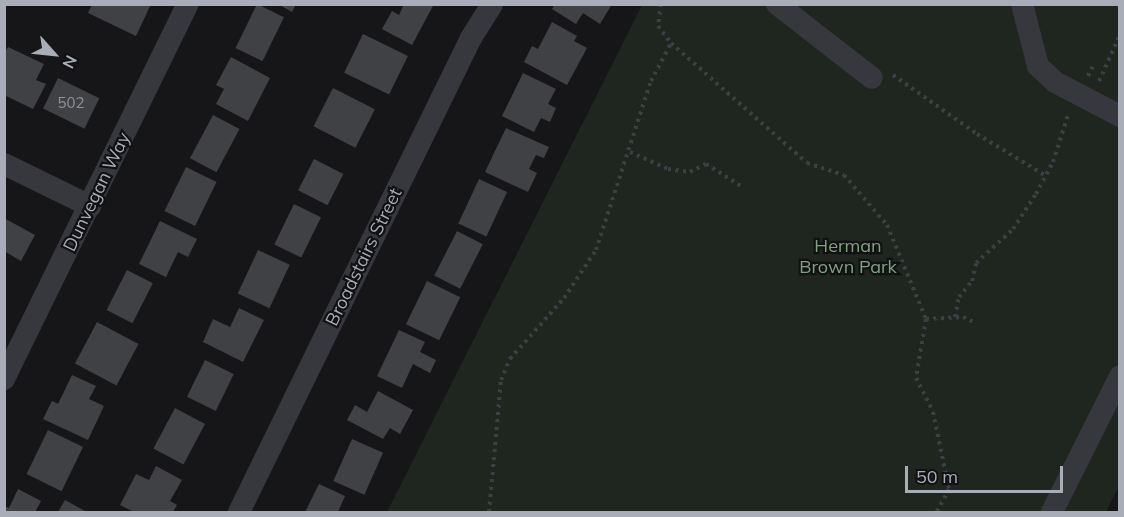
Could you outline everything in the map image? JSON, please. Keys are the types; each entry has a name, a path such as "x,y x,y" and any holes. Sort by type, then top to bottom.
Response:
{"street":[{"name":"Dunvegan Way","path":"4,380 188,4"},
{"name":"Broadstairs Street","path":"239,513 471,38 492,4"},
{"path":"777,4 882,76"},
{"path":"1022,4 1038,66 1055,82 1119,116"},
{"path":"4,164 90,206"},
{"path":"1052,513 1119,376"}],"path":[{"path":"661,4 658,10 658,26 671,43 807,163 844,175 887,225 926,319 916,378 933,412 949,489 937,513"},
{"path":"955,318 959,297 972,280 976,263 1013,229 1046,176 1064,121 1084,98 1119,35"},
{"path":"489,513 501,380 510,359 564,298 596,250 630,152 651,81 671,43"},
{"path":"1084,98 1093,66"},
{"path":"882,76 1046,176"},
{"path":"630,152 668,169 690,172 706,164 744,188"},
{"path":"926,319 955,318 974,322"}],"green space":[{"name":"Herman Brown Park","path":"642,5 1119,5 1120,484 1106,512 387,512"}],"building":[{"path":"92,4 151,4 136,36 88,13"},
{"path":"257,4 284,17 262,61 236,48"},
{"path":"278,4 296,4 292,12"},
{"path":"404,4 434,4 412,45 382,29 392,11 399,15"},
{"path":"555,4 612,4 600,24 583,13 576,24 552,9"},
{"path":"552,22 577,36 574,41 587,48 567,85 524,62 532,46 538,49"},
{"path":"363,34 408,56 389,95 344,73"},
{"path":"8,47 44,64 36,80 46,84 33,109 4,95 4,54"},
{"path":"231,57 270,78 248,121 216,104 224,89 216,85"},
{"path":"523,73 556,89 548,104 556,108 550,122 541,118 534,132 502,116"},
{"path":"58,78 99,98 84,129 43,109"},
{"path":"333,88 375,109 355,148 313,126"},
{"path":"213,115 239,129 216,172 190,158"},
{"path":"506,128 549,147 544,158 536,155 529,169 537,173 528,192 485,172"},
{"path":"314,159 343,174 328,205 298,190"},
{"path":"186,167 217,182 195,226 165,211"},
{"path":"479,179 507,192 486,237 458,223"},
{"path":"294,204 321,217 301,258 274,244"},
{"path":"4,218 35,235 21,261 4,251"},
{"path":"160,221 197,239 188,257 178,252 166,277 139,264"},
{"path":"457,231 483,244 460,289 434,276"},
{"path":"258,250 290,265 269,308 238,294"},
{"path":"127,270 153,283 132,323 107,310"},
{"path":"427,281 460,297 439,340 406,324"},
{"path":"239,308 264,320 243,362 203,342 213,319 230,327"},
{"path":"97,322 138,344 116,386 75,363"},
{"path":"399,330 425,342 420,352 436,360 430,373 413,364 402,388 377,376"},
{"path":"205,360 234,374 216,411 187,397"},
{"path":"72,375 96,386 89,399 104,406 88,440 43,419 52,401 58,404"},
{"path":"378,391 413,410 400,434 390,428 383,439 347,420 355,405 367,412"},
{"path":"175,408 205,424 183,465 153,449"},
{"path":"48,430 83,447 62,491 27,474"},
{"path":"352,439 383,453 364,495 333,481"},
{"path":"156,466 182,480 170,501 177,505 173,512 134,512 120,505 136,474 149,480"},
{"path":"319,484 345,496 338,512 305,512"},
{"path":"18,489 41,501 35,512 4,512 4,506 9,508"},
{"path":"65,500 85,511 58,512"}]}
